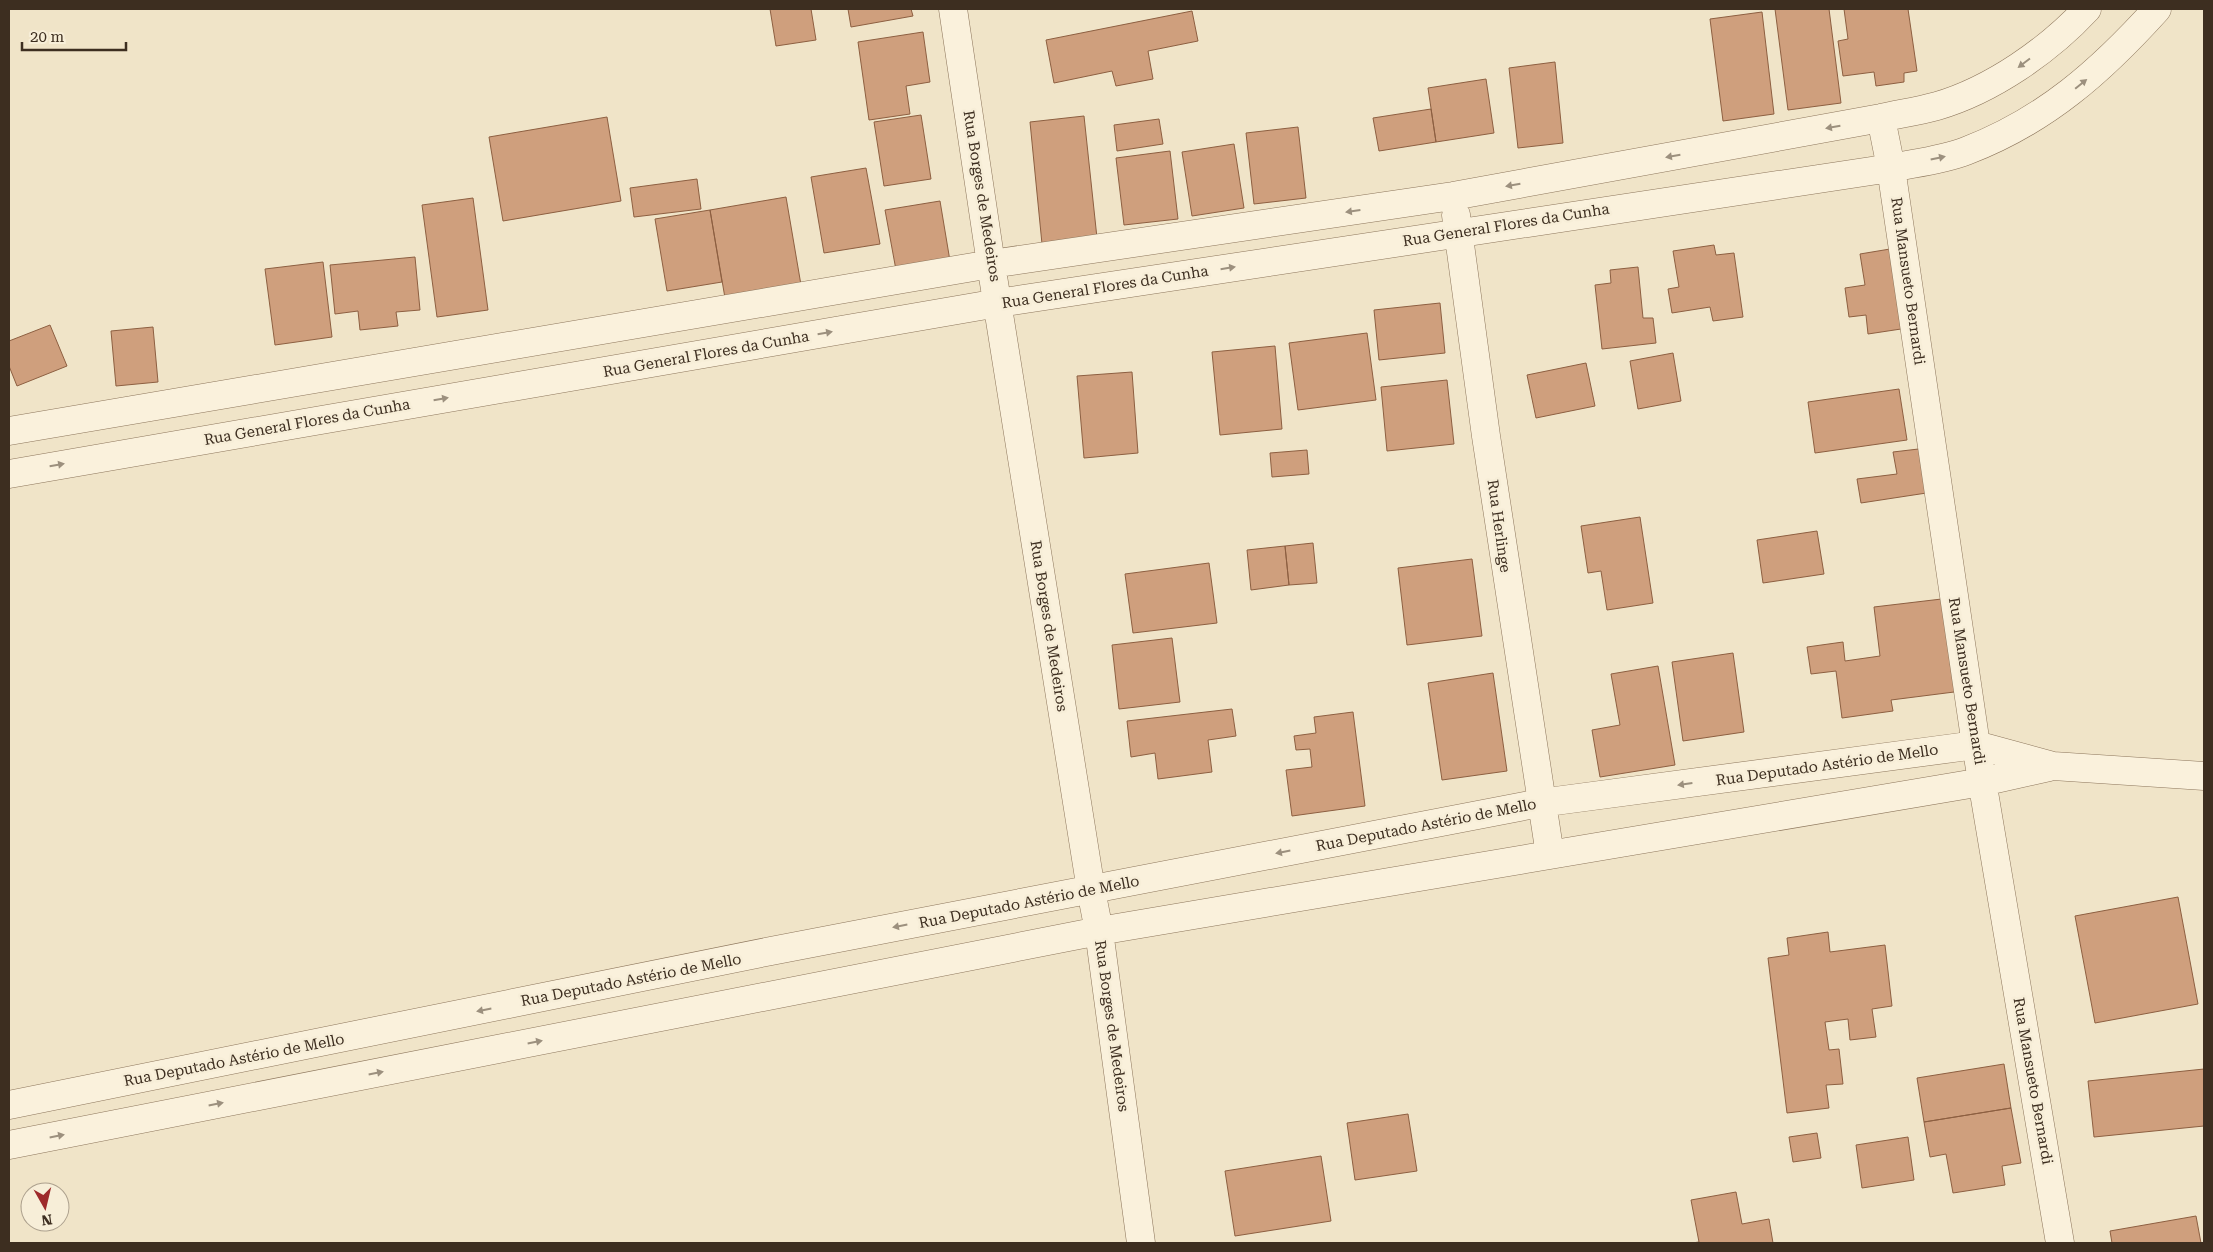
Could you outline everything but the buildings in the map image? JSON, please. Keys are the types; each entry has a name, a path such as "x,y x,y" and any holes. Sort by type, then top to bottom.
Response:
{"street":[{"name":"Rua Borges de Medeiros","path":"954,9 991,264 1099,931 1141,1243"},
{"path":"9,431 991,264 1453,196 1881,118 1938,106 1995,80 2017,68 2038,52 2087,9"},
{"name":"Rua General Flores da Cunha","path":"9,474 998,303 1891,168 1965,152 2048,110 2086,81 2121,48 2157,9"},
{"name":"Rua Mansueto Bernardi","path":"1881,118 1891,168 1976,745 2060,1243"},
{"name":"Rua Herlinge","path":"1453,196 1487,446 1540,803 1550,855"},
{"path":"127,411 136,452"},
{"name":"Rua Deputado Astério de Mello","path":"9,1105 771,951 1540,803 1976,745 2053,766 2204,776"},
{"name":"Rua Deputado Astério de Mello","path":"9,1145 1099,931 1982,782 2053,766"},
{"path":"435,1020 447,1059"}]}
